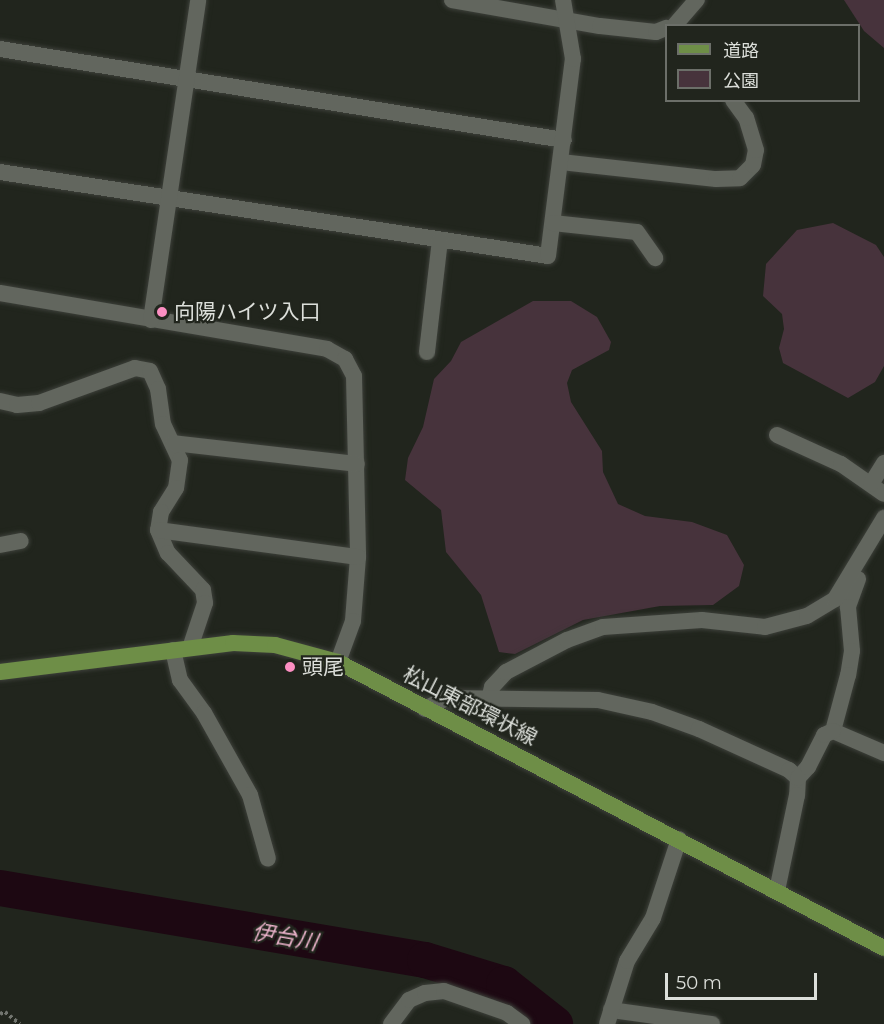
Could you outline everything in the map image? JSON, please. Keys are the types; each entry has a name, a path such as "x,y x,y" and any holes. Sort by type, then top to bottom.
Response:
{"main road":[{"name":"松山東部環状線","path":"0,672 233,643 275,645 338,662 884,948"}],"street":[{"path":"151,320 198,0"},
{"path":"452,0 656,32 665,28"},
{"path":"0,172 549,256 573,59 563,0"},
{"path":"677,24 689,3"},
{"path":"0,50 564,140"},
{"path":"561,162 716,179 740,178 753,165 756,150 746,118 734,102"},
{"path":"553,223 637,232 655,258"},
{"path":"427,352 440,240"},
{"path":"0,293 337,352 354,376 358,557 353,621 338,662"},
{"path":"0,401 16,405 39,403 135,368 150,371 158,388 163,424 173,443 180,472 161,512 158,530 168,553 203,590 206,603 190,648"},
{"path":"777,435 842,464 877,489 884,462"},
{"path":"173,443 357,464"},
{"path":"489,699 492,687 506,672 567,640 603,627 702,620 765,627 807,616 835,599 884,518"},
{"path":"158,530 358,557"},
{"path":"0,545 21,541"},
{"path":"833,731 852,651 848,607 863,567 861,558"},
{"path":"173,650 180,680 204,713 250,795 268,860"},
{"path":"425,709 447,698 598,700 652,712 709,734 789,770 798,778"},
{"path":"777,891 798,778 808,767 824,735 833,731 884,753"},
{"path":"679,840 653,918 627,961 609,1017 712,1024"},
{"path":"391,1024 409,1000 425,993 444,991 507,1013 522,1024"}],"path":[{"path":"0,1014 5,1012 20,1024"}],"green space":[{"path":"844,0 884,0 884,48 864,31"},
{"path":"833,223 876,245 884,257 884,366 875,382 848,398 783,363 779,348 784,329 782,314 763,296 766,264 797,230"},
{"path":"533,301 571,301 597,317 611,342 609,350 572,370 567,383 571,402 602,451 603,472 618,504 645,516 692,522 727,535 744,565 739,586 713,605 660,606 583,620 515,654 499,652 481,595 446,552 441,510 405,480 408,458 423,427 434,379 451,361 461,342"}],"waterway":[{"name":"伊台川","path":"0,888 425,960 504,984 555,1024"}],"place":[{"name":"向陽ハイツ入口","path":"162,312"},
{"name":"頭尾","path":"290,667"}]}
